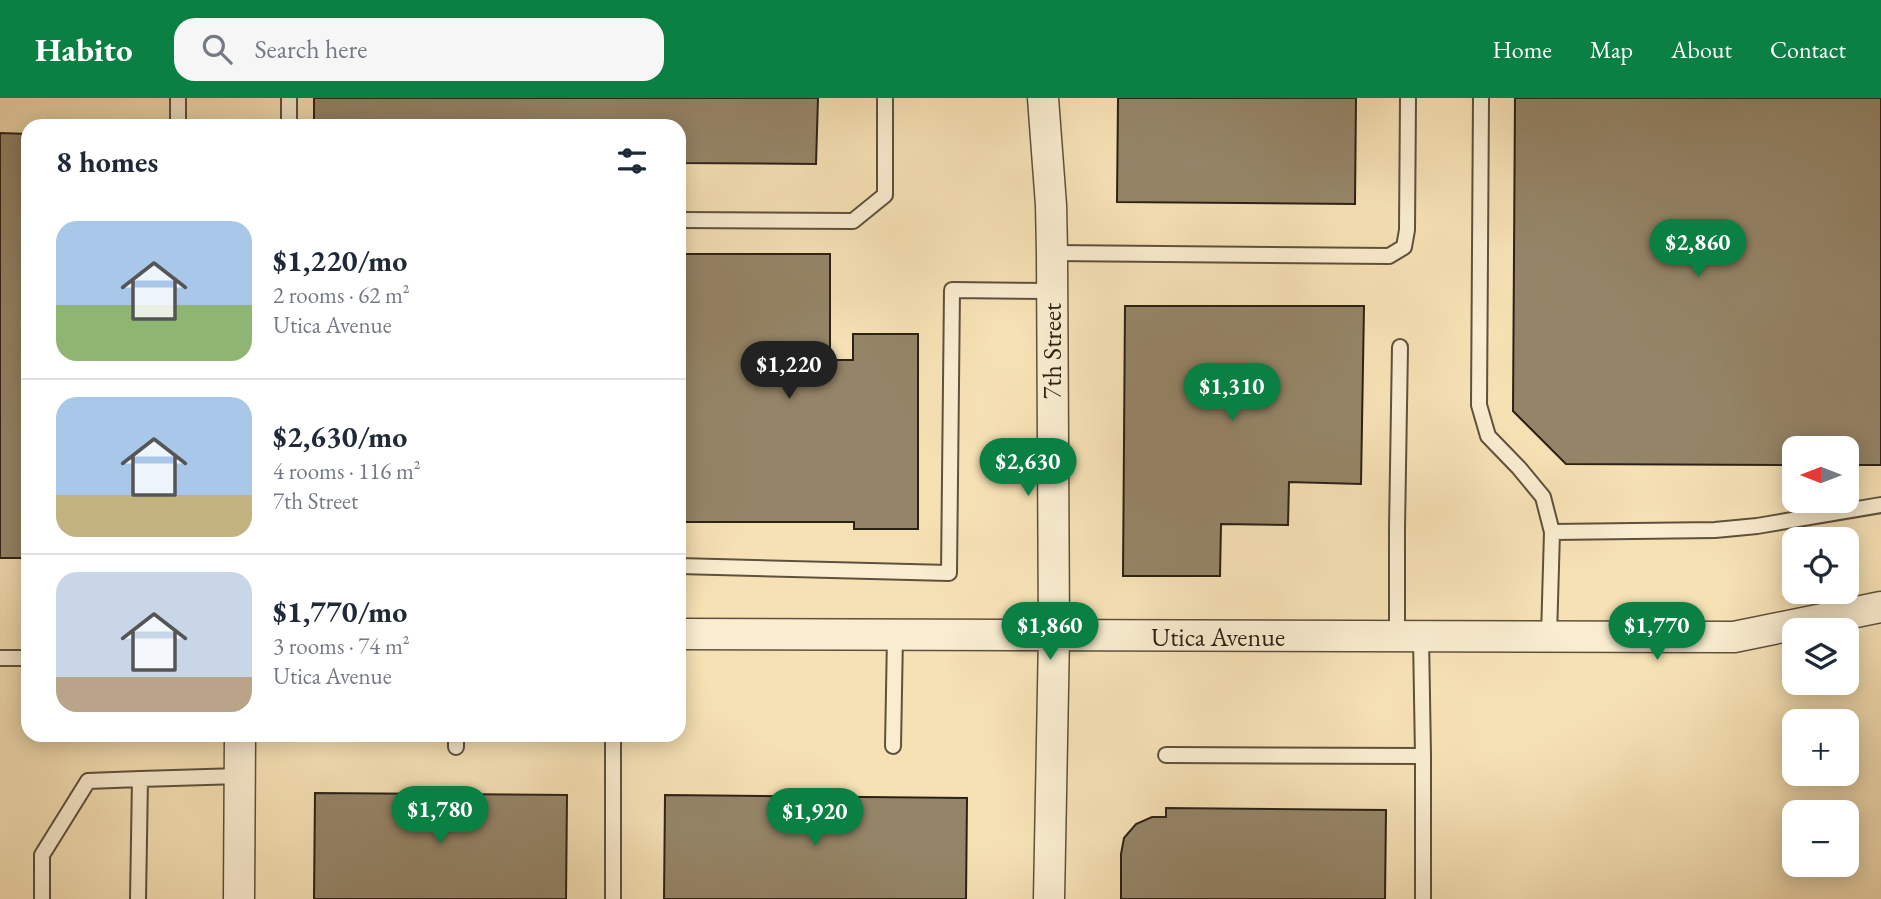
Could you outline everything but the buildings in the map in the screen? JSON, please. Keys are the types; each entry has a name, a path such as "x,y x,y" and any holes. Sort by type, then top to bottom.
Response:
{"street":[{"name":"7th Street","path":"1043,98 1051,205 1055,636 1049,899"},
{"name":"Utica Avenue","path":"686,634 1734,637 1881,607"},
{"path":"239,899 240,742"}],"lane":[{"path":"178,98 178,119"},
{"path":"289,98 289,119"},
{"path":"686,220 853,220 885,195 885,98"},
{"path":"1052,253 1389,256 1404,247 1407,230 1408,98"},
{"path":"1481,98 1479,405 1488,436 1543,497 1552,532 1549,636"},
{"path":"686,566 949,573 952,290 1052,291"},
{"path":"1400,347 1397,528 1423,755 1423,899"},
{"path":"1552,532 1715,530 1881,505"},
{"path":"893,746 895,636"},
{"path":"0,658 21,658"},
{"path":"613,742 613,899"},
{"path":"1166,755 1423,755"},
{"path":"42,899 43,855 88,781 240,776"},
{"path":"138,899 140,779"}]}
